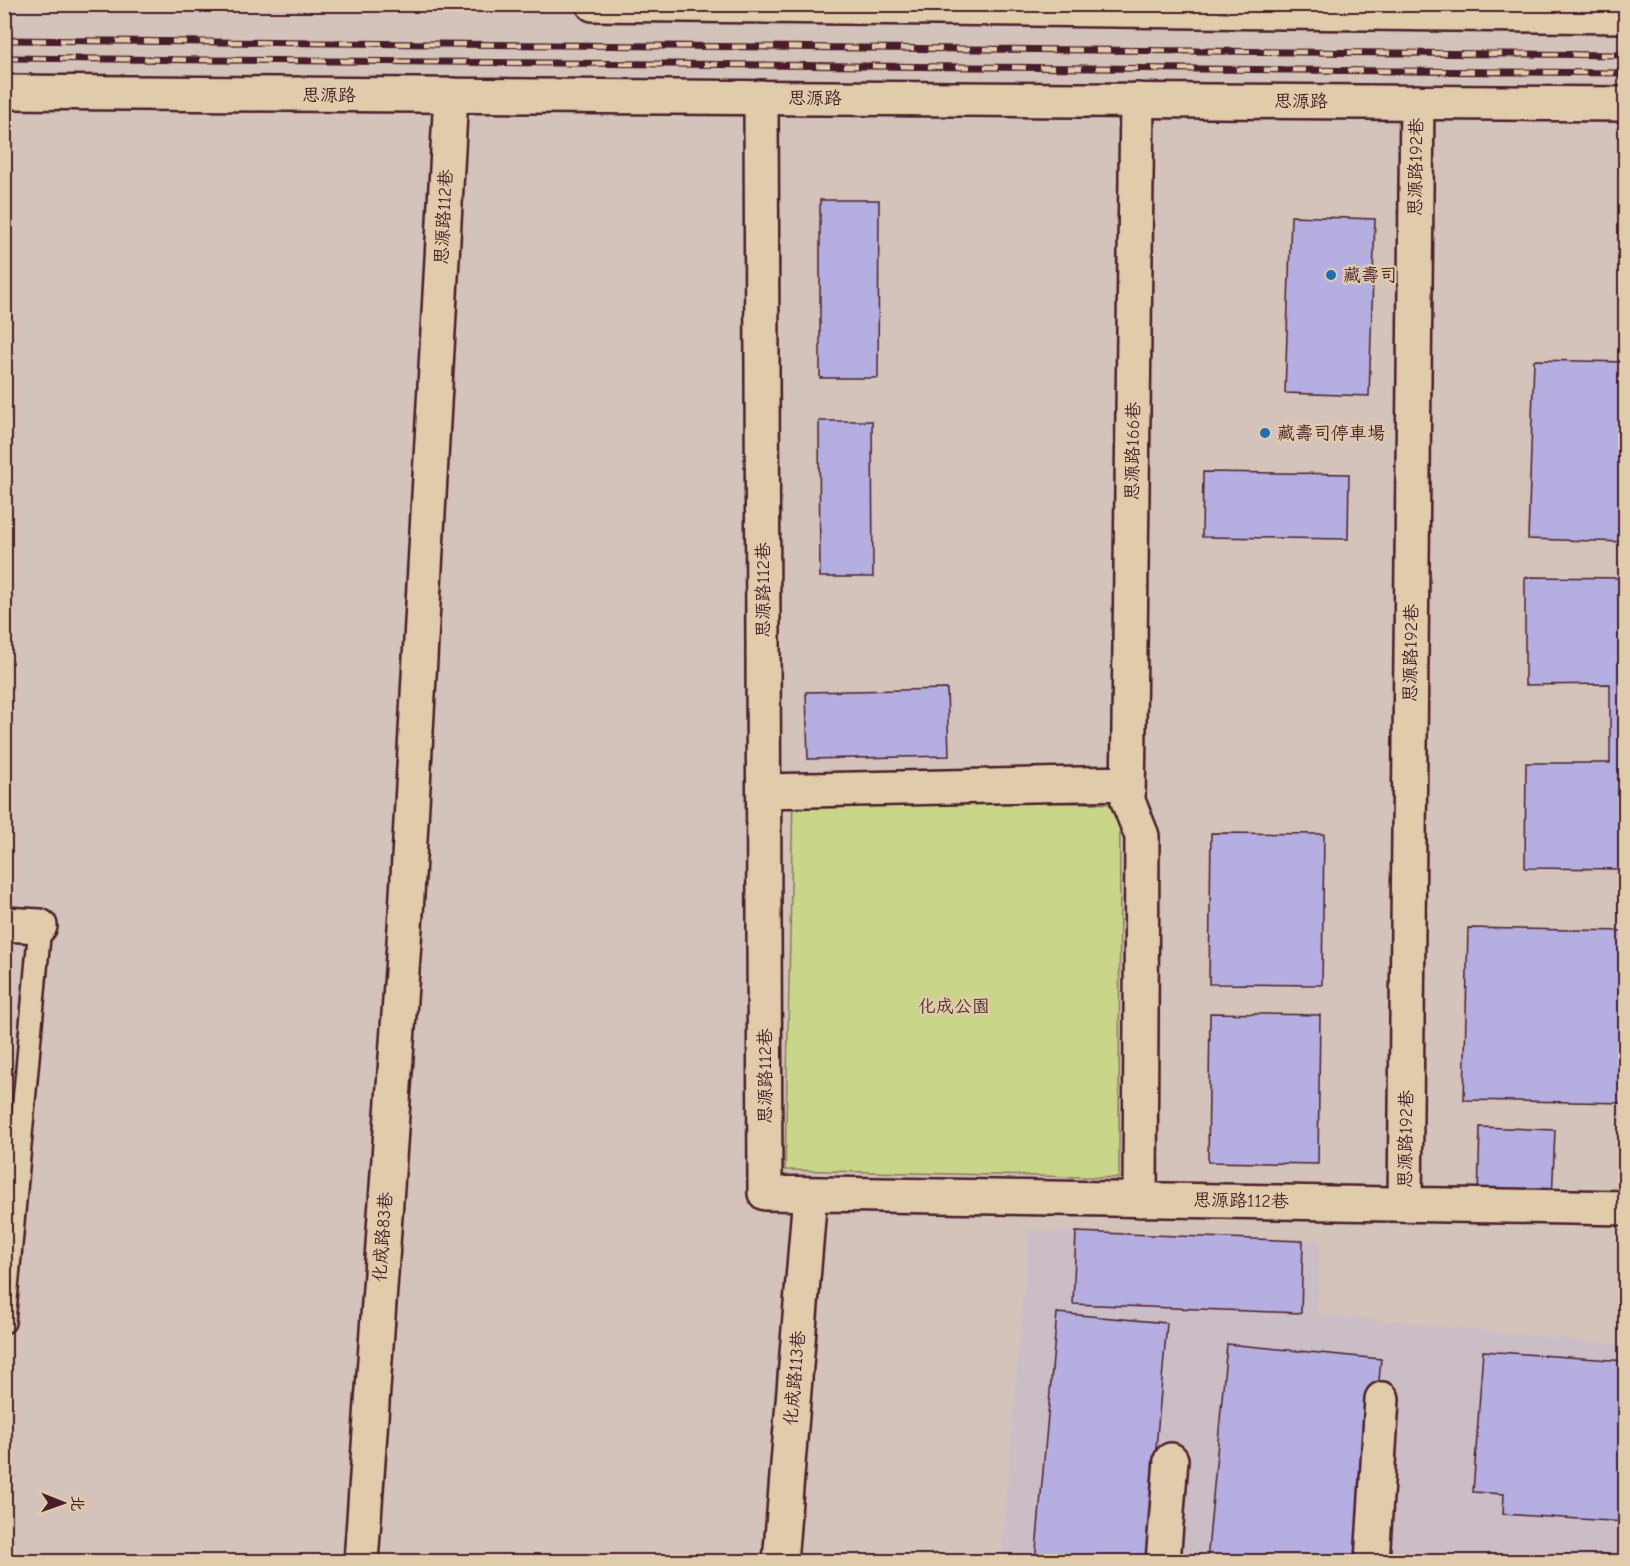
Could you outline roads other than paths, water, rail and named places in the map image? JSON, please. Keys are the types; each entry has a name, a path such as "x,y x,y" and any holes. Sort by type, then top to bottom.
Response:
{"street":[{"path":"592,4 1626,16"},
{"name":"思源路","path":"4,92 1626,104"},
{"name":"思源路112巷","path":"406,913 451,95"},
{"name":"思源路112巷","path":"761,98 765,1193 1626,1208"},
{"name":"思源路166巷","path":"1128,792 1137,100"},
{"name":"思源路192巷","path":"1405,1204 1417,102"},
{"path":"764,791 1128,792 1142,836 1140,1200"},
{"name":"化成路83巷","path":"361,1562 406,913"},
{"path":"4,924 40,926"},
{"name":"化成路113巷","path":"780,1562 810,1194"},
{"path":"1372,1562 1382,1399"},
{"path":"1163,1562 1171,1460"}],"lane":[{"path":"4,1322 40,926"}],"railway":[{"path":"4,40 1626,55"},
{"path":"4,58 1626,73"}],"place":[{"name":"藏壽司","path":"1331,275"},
{"name":"藏壽司停車場","path":"1265,433"}],"park label":[{"name":"化成公園","path":"954,1006"}]}
